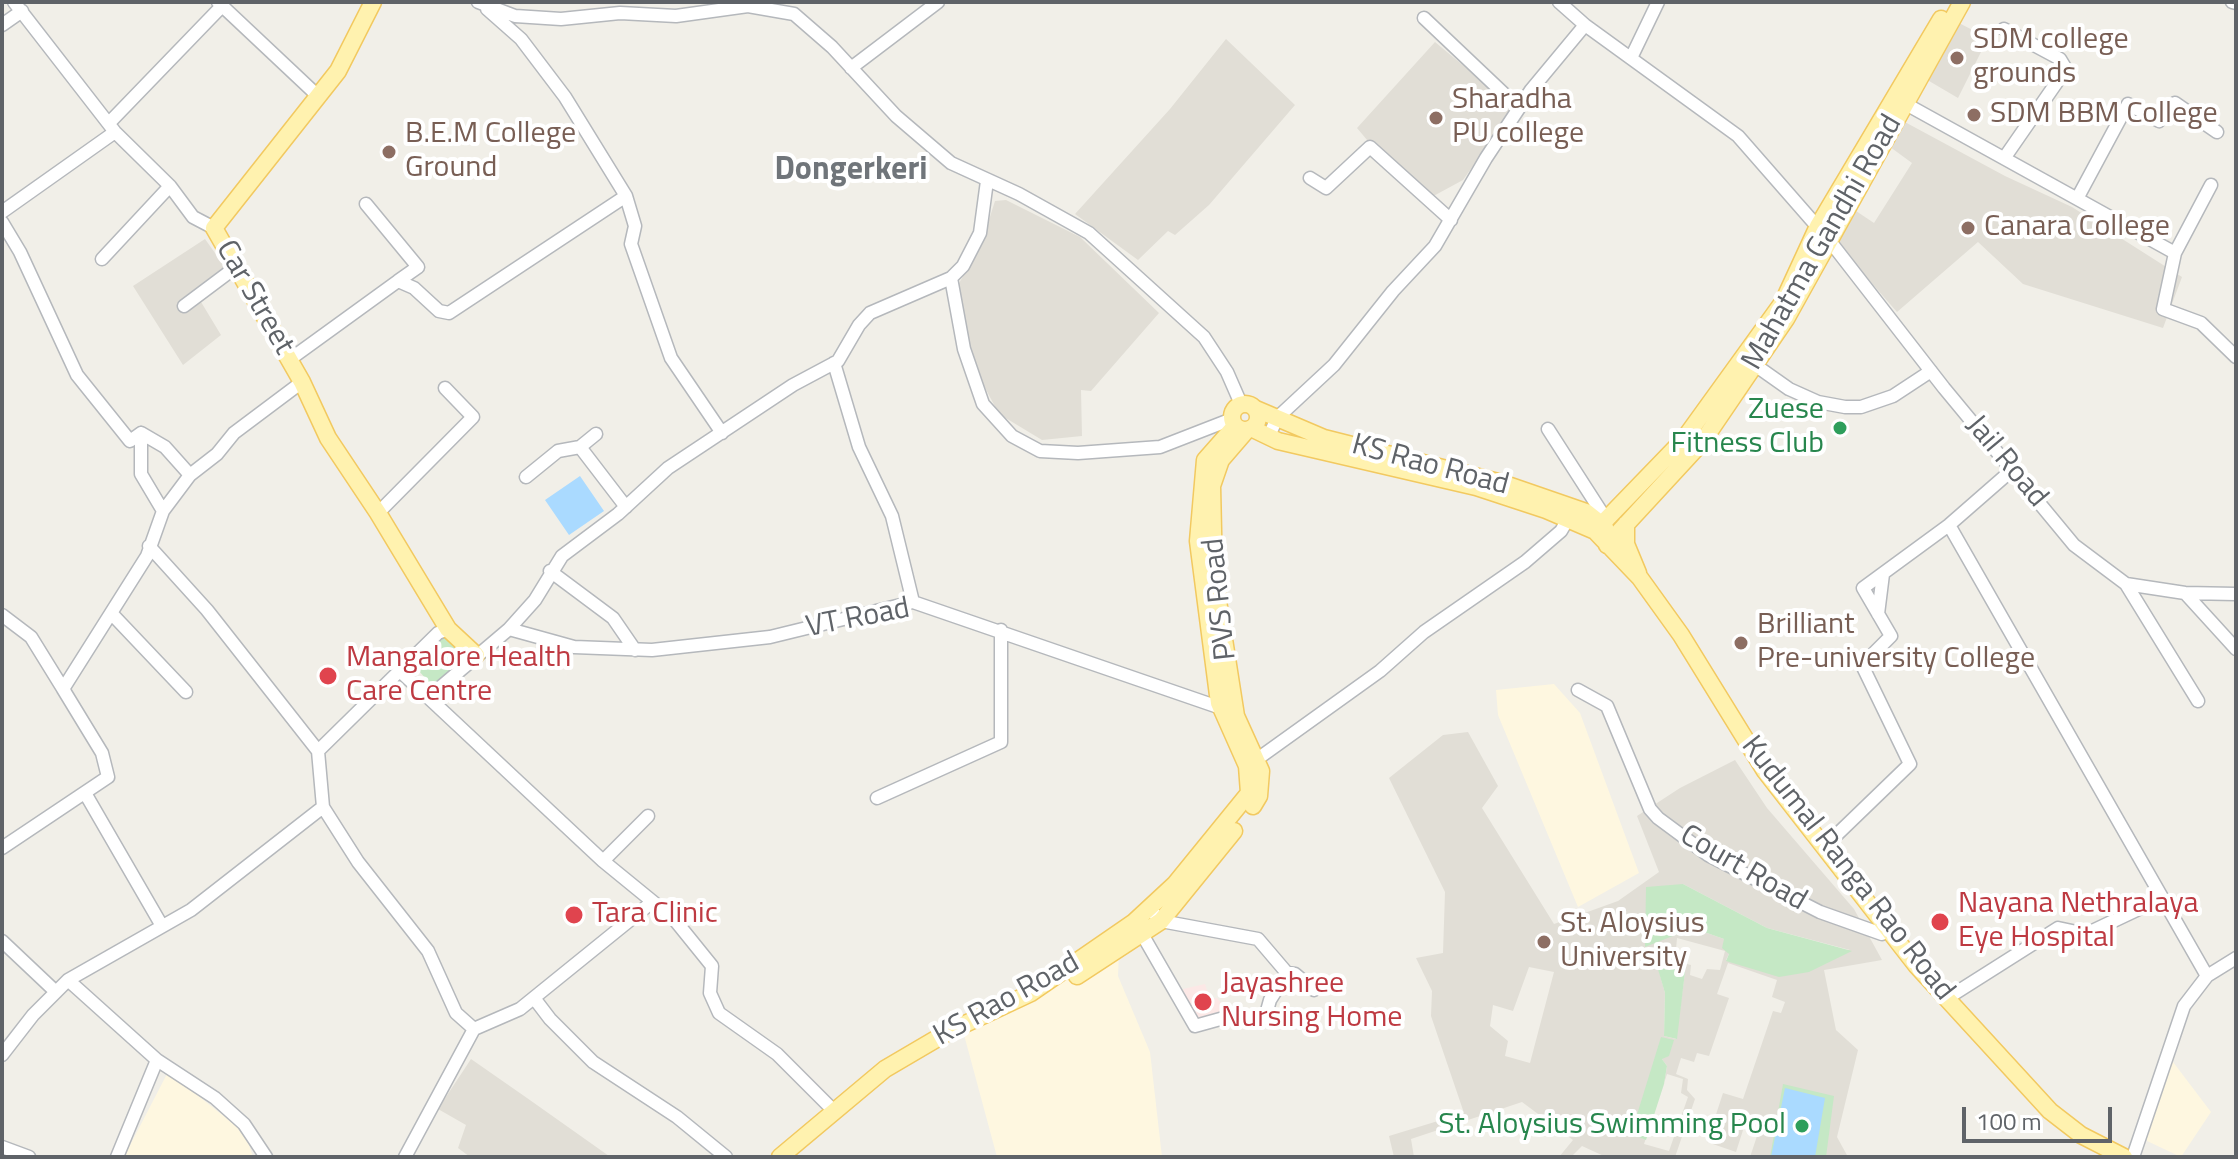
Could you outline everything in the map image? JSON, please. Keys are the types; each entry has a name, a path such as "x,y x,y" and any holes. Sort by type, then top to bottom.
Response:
{"main road":[{"path":"214,228 319,97 355,41 373,2"},
{"name":"Mahatma Gandhi Road","path":"1607,518 1684,439 1775,314 1818,226 1950,2"},
{"name":"Mahatma Gandhi Road","path":"1607,518 1703,441 1786,319 1962,2"},
{"name":"Car Street","path":"214,228 302,382 328,438 378,513 448,629 476,655"},
{"path":"1247,428 1259,418 1249,407"},
{"name":"KS Rao Road","path":"1249,407 1324,438 1474,476 1553,507 1568,519 1607,518"},
{"name":"PVS Road","path":"1249,407 1233,412 1247,428 1221,460 1212,486 1214,575 1228,709 1258,765"},
{"name":"KS Rao Road","path":"1247,428 1553,507 1607,518"},
{"path":"1607,518 1626,544 1640,578"},
{"name":"Mahatma Gandhi Road","path":"1607,518 1611,541"},
{"name":"KS Rao Road","path":"1607,518 1611,541"},
{"path":"1611,541 1631,558"},
{"name":"Kudumal Ranga Rao Road","path":"1611,541 1681,635 1765,771 1890,939 2050,1111 2114,1155"},
{"name":"KS Rao Road","path":"780,1157 833,1110 910,1053 1031,993 1155,914 1249,793 1247,766 1228,709"},
{"path":"795,1157 871,1087 931,1051 1099,964 1142,934 1155,914 1250,811 1259,796 1258,765"}],"street":[{"path":"851,68 938,2"},
{"name":"Jail Road","path":"1559,2 1585,25 1738,136 1818,226 1931,371 2074,545 2126,584 2185,593 2232,594"},
{"path":"1631,58 1658,2"},
{"path":"480,3 515,16 540,18 620,13 676,16 748,6 796,8 896,116 951,163 1089,233 1204,337 1249,407"},
{"path":"480,3 521,39 565,97 626,196 635,226 631,244 671,358 722,433"},
{"path":"2,212 112,127 220,4 319,97"},
{"path":"2,25 18,7"},
{"name":"Car Street","path":"18,7 112,127 170,186 193,217 214,228"},
{"path":"521,39 521,33 540,18"},
{"path":"1424,18 1519,108"},
{"path":"951,278 964,349 983,404 1012,436 1040,451 1078,453 1160,447 1247,428 1277,418 1334,365 1393,291 1435,246 1519,108 1585,25"},
{"path":"2004,29 2060,59 2066,69 2005,157"},
{"path":"1904,103 2175,253"},
{"path":"2078,197 2128,104 2159,121 2175,103 2217,132"},
{"path":"1310,178 1326,188 1370,147 1451,220"},
{"path":"430,696 509,629 535,600 562,556 626,507 668,468 834,363 846,353 859,325 870,313 951,278 963,266 980,233 987,181"},
{"path":"2211,185 2175,253 2163,309 2201,323 2236,357"},
{"path":"102,259 170,186"},
{"path":"398,281 414,288 439,311 449,313 626,196"},
{"path":"289,360 418,267 366,204"},
{"path":"2,222 20,252 77,375 130,441 141,433"},
{"path":"184,306 236,267"},
{"path":"834,363 859,447 892,516 913,602"},
{"path":"1755,365 1789,389 1818,402 1845,407 1861,407 1893,396 1931,371"},
{"path":"65,692 63,689 150,552 163,511 190,475 217,454 234,433 302,382"},
{"path":"378,513 473,417 445,388"},
{"path":"1548,429 1607,518"},
{"path":"141,433 165,447 190,475"},
{"path":"141,433 141,474 163,511"},
{"path":"526,477 558,451 580,447 596,434"},
{"path":"580,447 626,507"},
{"path":"1824,847 1910,764 1862,665 1891,636 1863,588 1949,525 2012,470"},
{"path":"1258,765 1380,671 1424,632 1525,562 1561,531 1568,519"},
{"path":"1949,525 2207,976"},
{"path":"150,552 207,610 318,751 323,807 358,862 428,951 456,1013 474,1029"},
{"path":"550,571 613,618 635,650"},
{"path":"2126,584 2198,701"},
{"path":"2185,593 2236,649"},
{"path":"2216,627 2211,609 2232,594"},
{"name":"VT Road","path":"509,629 574,647 635,650 770,637 913,602 1228,709"},
{"path":"111,613 186,692"},
{"path":"2,615 31,637 102,753 108,777 2,848"},
{"path":"318,751 438,633 448,629"},
{"path":"877,798 1001,742 1001,630"},
{"path":"400,671 603,861 674,919 712,966 710,993 719,1013 777,1054 833,1110"},
{"name":"Court Road","path":"1578,690 1607,706 1650,809 1658,818 1708,855 1820,912 1890,939"},
{"path":"85,793 162,926"},
{"path":"2,1055 68,980 191,910 323,807"},
{"path":"603,861 648,816"},
{"path":"1946,999 2058,928 2086,934 2162,898"},
{"path":"405,1157 474,1029 520,1009 651,903"},
{"path":"1155,914 1258,939 1287,973 1295,974 1314,990"},
{"path":"1142,934 1195,1026 1231,1016 1265,1018 1270,1000 1287,973"},
{"path":"2,941 56,992"},
{"path":"2133,1157 2184,1006 2207,976 2236,958"},
{"path":"68,980 157,1060 215,1098 244,1124 266,1157"},
{"path":"534,998 550,1019 593,1062 677,1117 726,1157"},
{"path":"117,1157 157,1060"},
{"path":"2,1147 29,1157"}],"shaded area":[{"name":"SDM college grounds","path":"1959,23 1988,38 1958,98 1924,78"},
{"path":"1226,39 1295,105 1209,205 1175,235 1168,231 1138,260 1075,214 1170,109"},
{"name":"Sharadha PU college","path":"1435,42 1514,108 1463,180 1428,199 1415,197 1357,128"},
{"name":"Canara College","path":"1903,121 2005,176 2072,207 2182,277 2163,328 2023,284 1978,242 1897,312 1828,233 1844,203 1874,223 1912,163 1886,144"},
{"path":"1006,200 1080,237 1159,313 1091,391 1081,390 1082,436 1042,440 999,414 975,369 958,285 981,245 995,201"},
{"path":"205,239 230,274 198,297 221,335 183,365 133,286"},
{"path":"1554,684 1580,713 1639,873 1578,907 1498,715 1496,690"},
{"name":"St. Aloysius University","path":"1468,732 1498,786 1482,808 1554,924 1618,901 1659,872 1637,816 1680,788 1735,760 1767,808 1854,909 1882,960 1824,970 1836,1030 1858,1050 1837,1137 1848,1157 1750,1157 1758,1133 1744,1127 1736,1152 1707,1142 1723,1093 1743,1099 1773,1011 1781,1013 1785,1002 1772,997 1777,980 1728,963 1717,994 1729,998 1709,1056 1697,1053 1694,1062 1681,1058 1676,1074 1688,1079 1687,1090 1695,1099 1675,1157 1606,1157 1582,1146 1571,1157 1559,1157 1573,1140 1522,1102 1411,1139 1414,1157 1394,1157 1389,1136 1464,1113 1431,1016 1432,991 1416,958 1443,953 1445,892 1389,778 1443,735","holes":["1683,884 1767,928 1850,950 1726,960 1729,954 1724,939 1693,928","1677,938 1725,951 1720,970 1707,969 1702,979 1690,975 1691,965 1675,961","1655,957 1685,972 1676,1039 1664,1036 1665,993","1529,967 1554,972 1530,1063 1505,1056 1508,1041 1490,1026 1493,1005 1513,1011","1662,1037 1662,1059 1667,1066 1664,1082 1667,1074 1683,1079 1681,1093 1688,1097 1669,1151 1644,1144 1658,1101 1645,1139 1632,1135"]},
{"path":"1119,953 1118,976 1150,1052 1162,1157 997,1157 963,1031"},
{"name":"Jayashree Nursing Home","path":"1205,984 1210,999 1217,998 1222,1004 1223,1014 1195,1023 1183,989"},
{"path":"2170,1058 2211,1112 2181,1157 2147,1141 2146,1128"},
{"path":"471,1059 609,1156 470,1157 458,1148 466,1125 438,1109"},
{"path":"168,1072 245,1133 253,1157 124,1157"}],"green space":[{"path":"448,631 470,656 433,687 412,663"},
{"path":"1683,884 1767,928 1852,951 1809,972 1779,977 1726,961 1729,954 1722,948 1724,939 1693,928 1645,947 1646,887"},
{"path":"1666,955 1685,972 1677,1039 1664,1036 1665,993 1654,956"},
{"path":"1661,1037 1674,1040 1669,1056 1662,1059 1667,1066 1664,1084 1646,1140 1631,1134"},
{"name":"St. Aloysius Swimming Pool","path":"1783,1084 1834,1096 1826,1157 1770,1157"}],"water":[{"path":"580,476 604,511 569,535 545,500"},
{"name":"St. Aloysius Swimming Pool","path":"1785,1088 1825,1098 1815,1157 1771,1157"}],"place":[{"name":"SDM college grounds","path":"1957,58"},
{"name":"SDM BBM College","path":"1974,115"},
{"name":"Sharadha PU college","path":"1436,118"},
{"name":"B.E.M College Ground","path":"389,152"},
{"name":"Canara College","path":"1968,228"},
{"name":"Zuese Fitness Club","path":"1840,428"},
{"name":"Brilliant Pre-university College","path":"1741,643"},
{"name":"Mangalore Health Care Centre","path":"328,676"},
{"name":"Tara Clinic","path":"574,915"},
{"name":"Nayana Nethralaya Eye Hospital","path":"1940,922"},
{"name":"St. Aloysius University","path":"1544,942"},
{"name":"Jayashree Nursing Home","path":"1203,1002"},
{"name":"St. Aloysius Swimming Pool","path":"1802,1126"}],"district":[{"name":"Dongerkeri","path":"851,171"}]}
